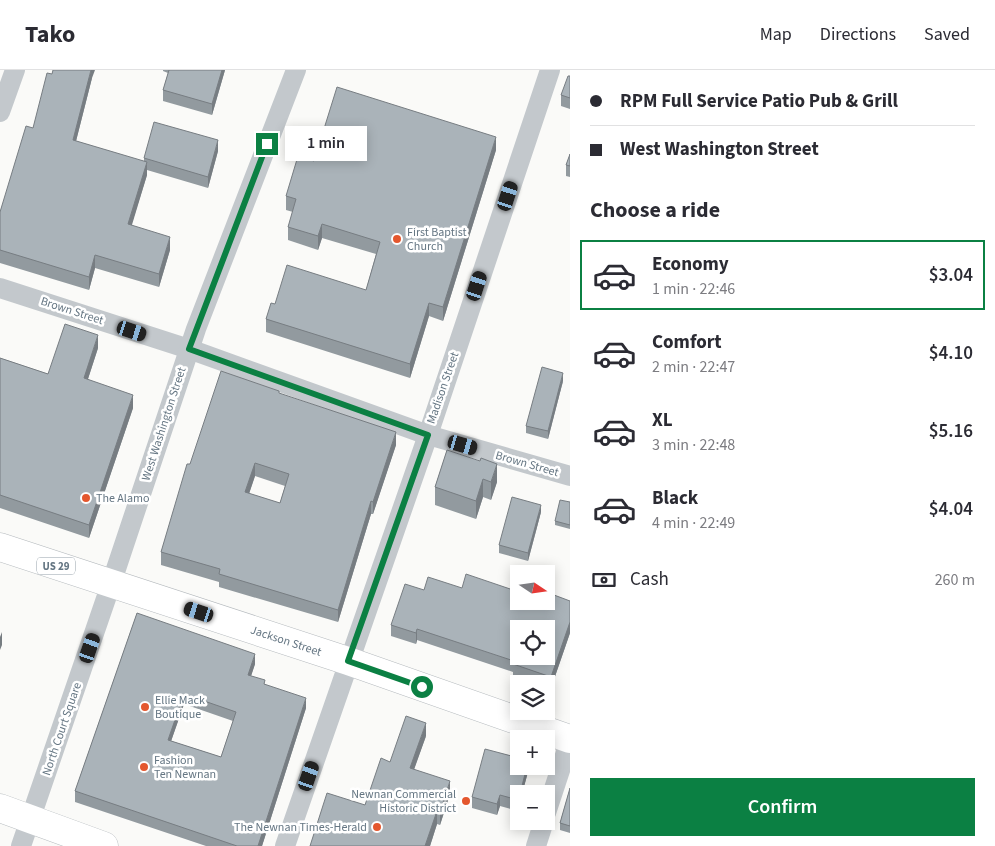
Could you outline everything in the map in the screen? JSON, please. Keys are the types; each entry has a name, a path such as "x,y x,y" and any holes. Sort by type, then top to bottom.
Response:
{"main road":[{"name":"Jackson Street","path":"0,547 348,661 570,740"},
{"path":"0,808 104,846"}],"street":[{"path":"0,112 15,70"},
{"name":"West Washington Street","path":"111,584 189,349 296,70"},
{"name":"Madison Street","path":"285,846 428,435 550,70"},
{"name":"Brown Street","path":"0,288 189,349 428,435 570,476"},
{"name":"North Court Square","path":"21,846 111,584"},
{"path":"555,786 570,740"},
{"path":"536,846 541,830"}],"building":[{"path":"53,70 91,70 73,140 147,162 128,224 170,237 159,274 95,255 89,277 0,250 0,212 26,126 33,128 47,73 52,74"},
{"path":"169,70 222,70 212,104 163,90"},
{"path":"568,76 570,76 570,98 561,95"},
{"name":"First Baptist Church","path":"337,87 496,137 443,307 429,303 410,364 266,319 271,303 275,304 287,265 366,290 380,242 322,224 318,236 288,227 296,199 286,196 298,156 314,161"},
{"path":"154,122 218,140 208,177 144,158"},
{"path":"570,154 570,166 566,165"},
{"path":"65,324 98,335 84,378 133,395 89,525 0,495 0,358 48,374"},
{"path":"542,367 563,373 548,431 526,426"},
{"path":"221,371 279,391 279,393 396,432 373,502 371,501 338,610 219,574 220,569 161,552 187,464 190,464","holes":["255,463 289,474 280,503 245,492"]},
{"path":"447,450 480,461 481,458 497,464 491,482 483,479 476,501 435,487"},
{"path":"512,497 541,505 528,553 499,545"},
{"path":"560,500 570,502 570,525 555,521"},
{"path":"466,574 510,589 510,610 555,610 555,595 570,601 570,622 552,675 545,675 516,665 555,665 555,620 510,620 510,660 417,629 416,633 391,625 405,584 424,590 428,577 462,588"},
{"path":"137,613 255,654 248,675 265,680 264,684 306,698 258,846 237,846 75,791","holes":["184,694 236,712 221,757 168,740"]},
{"path":"406,716 426,723 410,768 450,781 440,812 437,811 425,846 310,846 327,793 365,805 381,758 390,762"},
{"path":"485,749 510,756 510,775 525,775 522,785 510,785 510,798 500,795 497,804 472,797"},
{"path":"570,788 570,826 560,823"}],"place":[{"name":"First Baptist Church","path":"397,239"},
{"name":"The Alamo","path":"86,498"},
{"name":"Ellie Mack Boutique","path":"145,707"},
{"name":"Fashion Ten Newnan","path":"144,767"},
{"name":"Newnan Commercial Historic District","path":"466,801"},
{"name":"The Newnan Times-Herald","path":"377,827"}],"route":[{"path":"267,144 189,349 428,435 348,661 422,687"}]}
